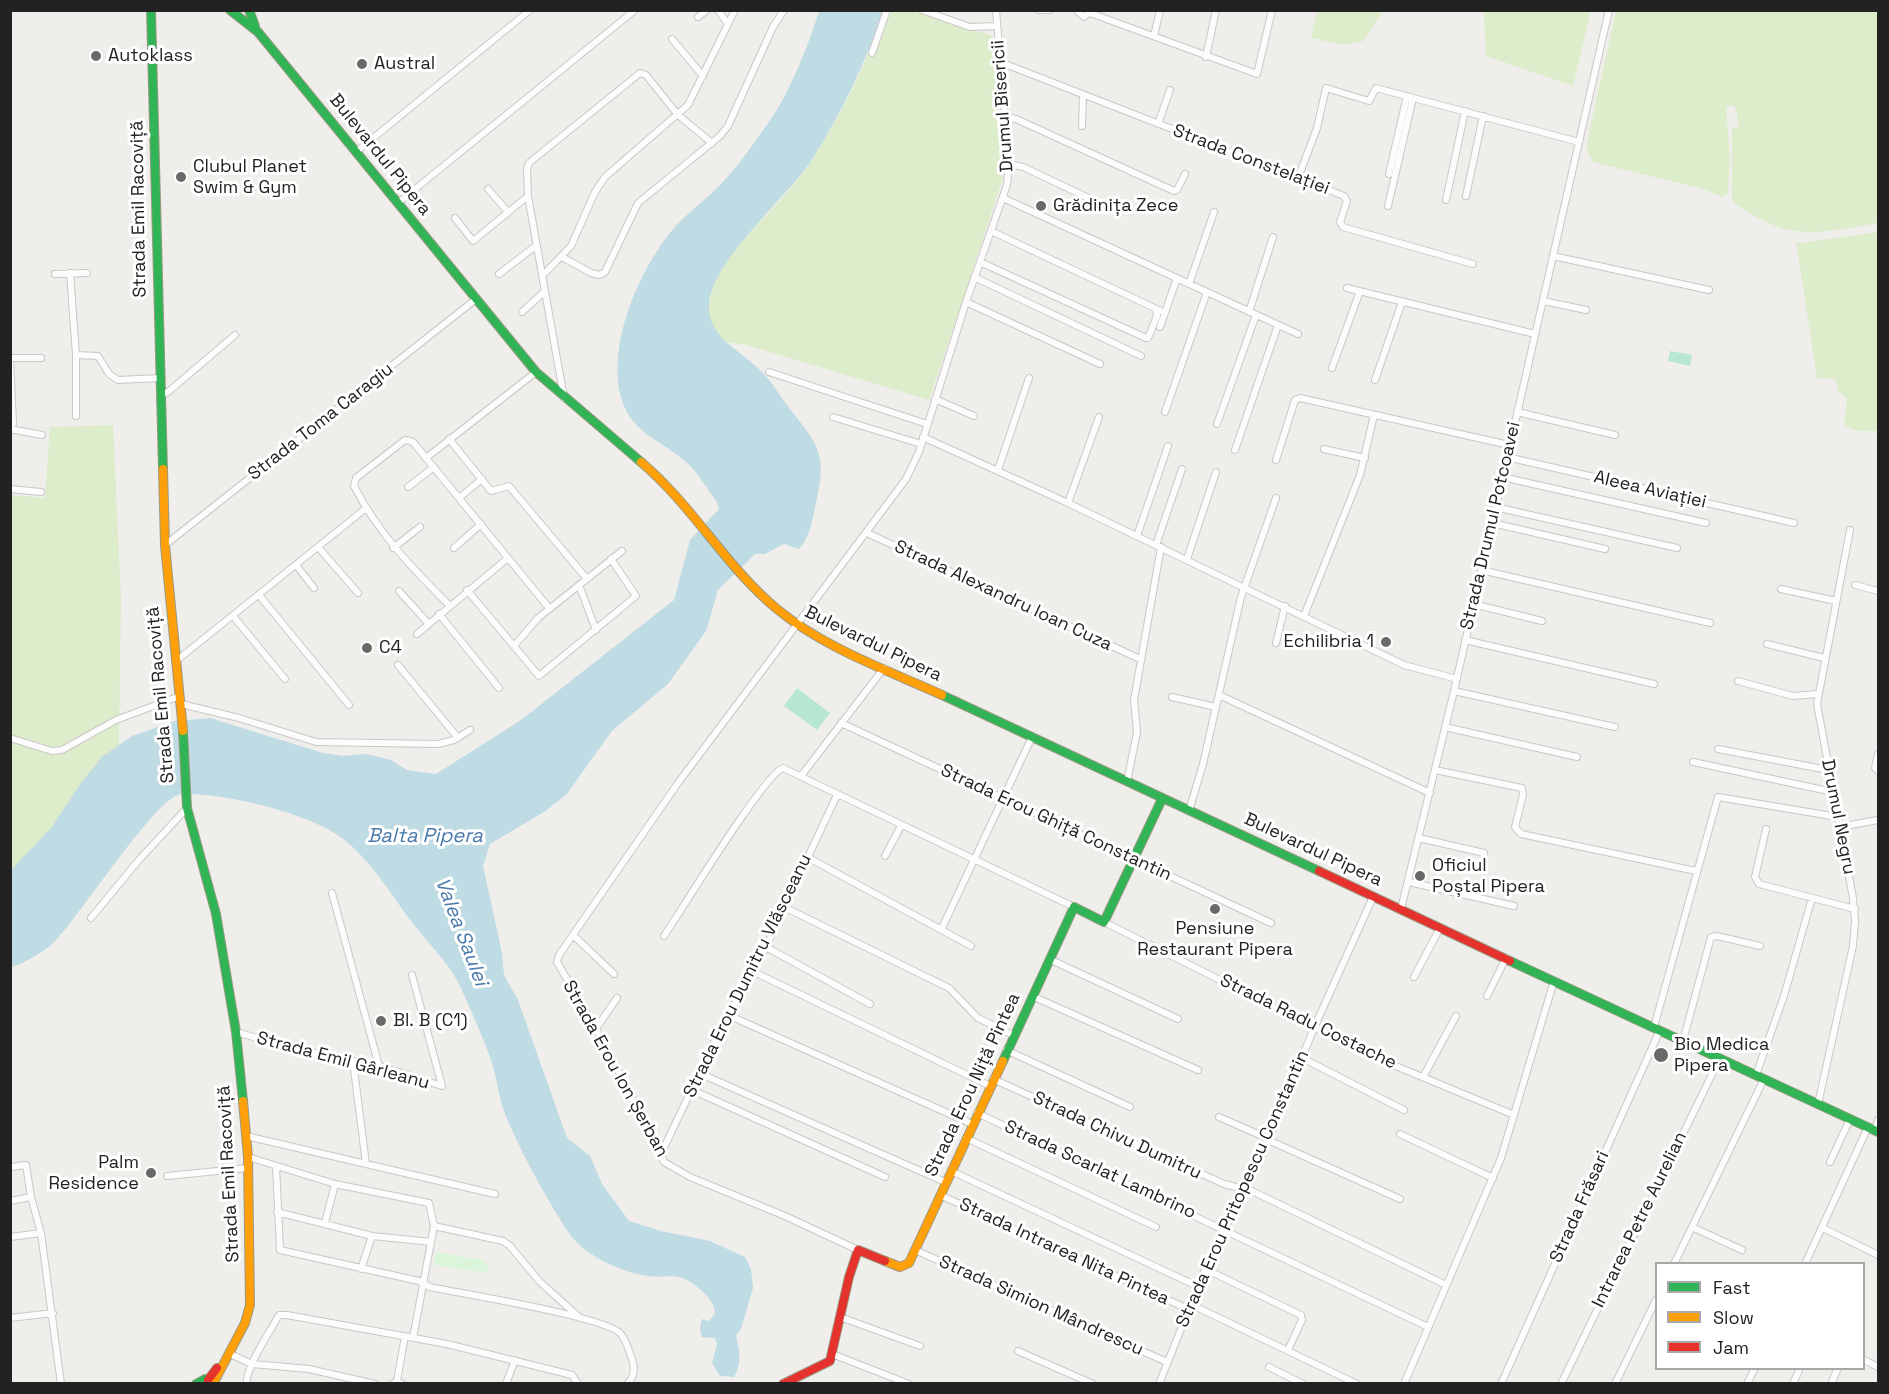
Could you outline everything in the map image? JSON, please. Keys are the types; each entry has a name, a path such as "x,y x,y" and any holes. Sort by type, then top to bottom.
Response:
{"street":[{"name":"Strada Emil Racoviță","path":"151,10 165,545 181,700 187,808 216,914 236,1032 248,1157 250,1305 245,1323 211,1382 202,1379 196,1383"},
{"name":"Bulevardul Pipera","path":"230,10 258,32 536,372 564,399 638,458 669,487 777,611 797,626 1162,799 1874,1130"},
{"name":"Bulevardul Pipera","path":"249,10 258,32"},
{"path":"356,152 530,10"},
{"path":"398,203 635,10"},
{"path":"698,17 707,10"},
{"path":"718,10 728,24"},
{"path":"544,274 571,246 595,192 605,177 688,105 735,10"},
{"path":"562,257 591,273 600,275 605,272 638,203 712,143 728,126 783,10"},
{"path":"872,53 887,10"},
{"path":"922,10 970,27 997,26"},
{"name":"Drumul Bisericii","path":"797,626 906,479 922,440 974,277 1003,198 1009,164 996,10"},
{"path":"1039,10 1050,10"},
{"path":"1076,10 1081,17 1090,12 1104,13 1206,57 1257,74 1272,10"},
{"path":"1155,36 1160,10"},
{"path":"1206,57 1216,10"},
{"name":"Strada Drumul Potcoavei","path":"1401,909 1446,727 1610,10"},
{"path":"672,39 703,76"},
{"name":"Strada Constelației","path":"1000,63 1346,198 1340,222 1344,228 1473,264"},
{"path":"564,399 544,274 528,196 527,169 529,163 640,73 646,75 678,114 712,143"},
{"path":"1298,178 1317,128 1324,89 1369,101 1376,88 1579,142"},
{"path":"1158,124 1170,90"},
{"path":"1082,126 1083,95"},
{"path":"1389,174 1410,97"},
{"path":"1388,206 1410,97"},
{"path":"1446,200 1465,111"},
{"path":"1004,116 1016,119 1174,191 1177,190 1185,174"},
{"path":"1466,196 1484,116"},
{"path":"1009,164 1018,165 1112,209"},
{"path":"488,189 508,212"},
{"path":"455,218 473,241 528,196"},
{"path":"1003,198 1298,334"},
{"path":"1189,284 1214,212"},
{"path":"991,231 1165,313"},
{"path":"1217,424 1253,314 1273,237"},
{"path":"498,274 537,245"},
{"path":"1553,256 1709,290"},
{"path":"980,262 1146,338 1157,316 1156,309"},
{"path":"70,273 76,356 76,416"},
{"path":"55,274 87,273"},
{"path":"974,277 1141,356"},
{"path":"1160,327 1177,278"},
{"path":"1347,288 1535,334"},
{"path":"522,312 545,291"},
{"path":"1332,368 1360,291"},
{"path":"1165,412 1207,292"},
{"name":"Strada Toma Caragiu","path":"165,545 476,299"},
{"path":"1543,301 1586,310"},
{"path":"966,302 1100,363"},
{"path":"1375,380 1402,302"},
{"path":"1235,450 1278,325"},
{"path":"160,395 168,392 236,335"},
{"path":"76,356 98,356 109,374 118,380 160,378"},
{"path":"41,358 11,358 10,428 42,435"},
{"path":"426,458 536,372"},
{"path":"769,372 927,424"},
{"path":"550,386 561,377"},
{"path":"998,470 1029,378"},
{"path":"1276,460 1298,398 1509,446"},
{"path":"935,399 974,416"},
{"path":"1517,412 1615,435"},
{"path":"1304,616 1365,458 1374,415"},
{"path":"833,417 922,440 998,470 1404,665 1456,679"},
{"path":"1068,503 1099,417"},
{"path":"449,439 494,492 505,485 509,486 587,579"},
{"path":"449,605 393,548 366,509 354,486 356,478 405,440 413,442 549,608"},
{"path":"1137,536 1168,446"},
{"path":"1324,449 1365,458"},
{"name":"Aleea Aviației","path":"1507,457 1794,524"},
{"path":"408,488 434,467"},
{"path":"1127,782 1137,732 1133,706 1158,546 1182,469"},
{"path":"1187,559 1216,472"},
{"path":"1502,477 1706,523"},
{"path":"459,498 482,480"},
{"path":"10,489 41,492"},
{"path":"1189,811 1244,587 1276,498"},
{"path":"1495,507 1677,548"},
{"path":"176,661 366,509"},
{"path":"1491,523 1605,549"},
{"path":"454,548 481,524"},
{"path":"393,548 420,527"},
{"name":"Drumul Negru","path":"1818,1104 1853,946 1855,909 1818,715 1817,694 1850,530"},
{"name":"Strada Alexandru Ioan Cuza","path":"867,533 1140,659"},
{"path":"318,547 358,593"},
{"path":"514,646 549,608 622,551"},
{"path":"417,634 508,558"},
{"path":"467,590 539,676 636,596 611,559"},
{"path":"296,565 314,588"},
{"path":"1481,570 1710,623"},
{"path":"579,585 596,630"},
{"path":"1855,585 1878,591"},
{"path":"1781,589 1836,601"},
{"path":"399,591 428,623"},
{"path":"259,595 349,705"},
{"path":"1473,604 1542,621"},
{"path":"1276,644 1285,606"},
{"path":"439,614 500,688"},
{"path":"233,615 285,679"},
{"name":"Strada Erou Ion Șerban","path":"797,626 678,783 573,935 557,962 596,1030 660,1156 669,1166 858,1250"},
{"path":"1465,640 1654,684"},
{"path":"1767,644 1824,657"},
{"path":"398,666 458,738"},
{"path":"801,776 884,668"},
{"path":"1738,681 1793,696 1817,694"},
{"path":"1454,691 1616,727"},
{"path":"1219,695 1430,793"},
{"path":"1172,697 1216,708"},
{"path":"10,738 60,751 116,720 181,700 330,744 418,746 438,744 458,738 470,730"},
{"name":"Strada Erou Ghiță Constantin","path":"842,723 1271,923"},
{"path":"1446,727 1577,757"},
{"path":"941,930 1032,737"},
{"path":"1718,749 1828,770"},
{"path":"1878,754 1875,768 1878,771"},
{"path":"1693,762 1833,792"},
{"path":"664,936 751,805 780,769 801,776 1104,922 1162,799"},
{"path":"1435,770 1522,788 1523,795 1515,827 1521,834 1696,872"},
{"name":"Strada Erou Dumitru Vlăsceanu","path":"660,1156 728,1015 754,972 837,795"},
{"name":"Strada Frăsari","path":"1501,1383 1657,1029 1696,872 1718,797 1838,817"},
{"path":"91,918 144,853 187,808"},
{"path":"1840,827 1878,820"},
{"path":"885,856 901,826"},
{"path":"1766,830 1756,881 1855,909"},
{"path":"1419,838 1484,853"},
{"path":"807,857 971,946"},
{"path":"1409,882 1514,906"},
{"path":"333,893 379,1066"},
{"name":"Strada Erou Pritopescu Constantin","path":"1159,1383 1197,1286 1269,1139 1314,1028 1373,897"},
{"path":"1674,1262 1760,1077 1812,898"},
{"path":"784,907 949,988 978,1018 1013,1035"},
{"name":"Strada Erou Niță Pintea","path":"915,1250 1074,907"},
{"name":"Strada Radu Costache","path":"1104,922 1314,1028 1514,1115"},
{"path":"1414,977 1440,928"},
{"path":"573,935 614,974"},
{"path":"1683,1041 1711,937 1717,936 1760,946"},
{"path":"766,947 870,1004"},
{"path":"1487,996 1506,958"},
{"path":"1049,959 1178,1019"},
{"name":"Strada Chivu Dumitru","path":"754,972 991,1082 1224,1184 1243,1188 1446,1285"},
{"name":"Strada Emil Gârleanu","path":"236,1032 300,1050 379,1066 443,1086 412,975"},
{"path":"1404,1383 1493,1178 1554,981"},
{"path":"1032,996 1198,1070"},
{"path":"596,1030 617,998"},
{"path":"728,1015 972,1124"},
{"path":"1423,1077 1456,1016"},
{"path":"1006,1050 1130,1107"},
{"path":"1302,1058 1404,1110"},
{"name":"Intrarea Petre Aurelian","path":"1561,1383 1720,1058"},
{"path":"353,1061 366,1164"},
{"path":"699,1073 945,1182"},
{"path":"692,1090 885,1178"},
{"name":"Strada Scarlat Lambrino","path":"977,1113 1224,1228 1428,1327"},
{"path":"1219,1117 1400,1199"},
{"path":"1830,1162 1850,1119"},
{"path":"1805,1262 1878,1120"},
{"path":"1400,1134 1493,1178"},
{"path":"246,1136 495,1194"},
{"path":"966,1138 1156,1227"},
{"path":"248,1157 335,1184 429,1203 434,1226 413,1338"},
{"path":"10,1167 26,1165 31,1197 41,1233 61,1383"},
{"path":"276,1167 280,1250 580,1318 612,1329 623,1337 634,1364 634,1374 627,1383"},
{"path":"167,1176 248,1168"},
{"path":"951,1171 1197,1286"},
{"path":"325,1223 335,1184"},
{"name":"Strada Intrarea Nita Pintea","path":"940,1195 1357,1383"},
{"path":"10,1201 31,1197"},
{"path":"277,1212 372,1236 431,1242"},
{"path":"434,1226 503,1241 540,1282 580,1318"},
{"path":"1692,1227 1742,1250"},
{"path":"1822,1228 1878,1255"},
{"path":"10,1237 41,1233"},
{"path":"361,1269 372,1236"},
{"path":"783,1383 817,1370 828,1363 858,1250 902,1267 909,1263 915,1250"},
{"name":"Strada Simion Mândrescu","path":"915,1250 1167,1362"},
{"path":"1205,1269 1301,1315 1302,1320 1288,1350"},
{"path":"1615,1383 1655,1302"},
{"path":"10,1318 53,1313"},
{"path":"248,1383 246,1378 252,1364 279,1315 405,1336 515,1360 572,1375 579,1383"},
{"path":"840,1317 920,1346"},
{"path":"405,1336 398,1382 409,1383"},
{"path":"1018,1351 1093,1383"},
{"path":"228,1353 252,1364 309,1370 375,1383"},
{"path":"832,1354 909,1383"},
{"path":"507,1383 515,1360"},
{"path":"220,1383 221,1367"},
{"path":"1269,1367 1303,1383"}],"green space":[{"path":"1317,10 1383,11 1363,41 1345,45 1311,38"},
{"path":"890,11 912,11 992,36 1003,178 929,400 743,344 727,342 716,333 709,311 713,287 724,264 794,184 813,158 852,90 881,19 889,19"},
{"path":"1484,11 1591,11 1573,86 1486,56"},
{"path":"1616,11 1878,11 1878,223 1832,230 1796,231 1771,224 1734,203 1732,198 1732,129 1739,126 1736,109 1732,105 1726,107 1730,158 1728,193 1723,197 1699,188 1593,162 1587,150 1587,142"},
{"path":"1878,232 1878,431 1860,431 1844,424 1847,399 1838,391 1835,379 1817,378 1796,241 1801,243"},
{"path":"1670,351 1692,355 1690,366 1668,361"},
{"path":"113,425 121,598 119,745 90,773 47,833 11,871 11,495 45,498 50,427"},
{"path":"797,688 830,713 817,730 784,706"},
{"path":"436,1252 482,1260 488,1265 487,1273 434,1265"}],"water":[{"name":"Balta Pipera","path":"819,11 883,11 861,68 824,141 801,174 734,252 712,291 709,309 715,328 721,336 767,377 813,440 820,460 821,472 809,533 799,549 784,544 765,554 755,554 718,590 706,631 668,684 612,731 566,795 544,812 490,844 483,866 502,953 504,975 518,1000 567,1138 590,1156 602,1184 629,1221 661,1231 710,1241 745,1257 751,1269 753,1288 741,1329 736,1335 739,1361 734,1377 720,1376 712,1363 717,1344 715,1338 702,1337 700,1329 702,1319 709,1321 715,1313 712,1303 699,1289 685,1279 671,1276 648,1276 624,1270 589,1253 571,1236 540,1185 511,1129 490,1057 459,984 369,864 339,836 306,819 264,806 219,797 182,794 170,799 155,814 52,944 32,958 11,967 10,871 51,828 81,783 102,757 132,736 175,721 210,718 323,753 343,756 366,754 391,760 407,770 436,774 521,720 674,600 690,540 719,509 717,502 690,466 649,436 627,412 618,380 621,335 636,291 657,251 674,228 732,172 784,98"}],"traffic: fast":[{"path":"151,10 163,469"},
{"path":"230,10 258,32 536,372 641,462"},
{"path":"249,10 255,26"},
{"path":"942,695 1319,871"},
{"path":"183,731 187,808 216,914 236,1032 243,1101"},
{"path":"1003,1061 1074,907 1104,922 1162,799"},
{"path":"1510,961 1878,1132"},
{"path":"196,1384 205,1379 211,1383"}],"traffic: slow":[{"path":"641,462 660,479 759,592 795,623 835,647 942,695"},
{"path":"163,469 165,545 183,731"},
{"path":"885,1261 900,1267 909,1263 1003,1061"},
{"path":"213,1384 245,1323 250,1305 248,1157 243,1101"}],"traffic: jam":[{"path":"1319,871 1510,961"},
{"path":"783,1384 830,1361 849,1277 858,1250 885,1261"},
{"path":"208,1380 217,1368"}],"place":[{"name":"Autoklass","path":"96,56"},
{"name":"Austral","path":"362,64"},
{"name":"Clubul Planet Swim & Gym","path":"181,177"},
{"name":"Grădinița Zece","path":"1041,206"},
{"name":"Echilibria 1","path":"1386,642"},
{"name":"C4","path":"367,648"},
{"name":"Oficiul Poștal Pipera","path":"1420,876"},
{"name":"Pensiune Restaurant Pipera","path":"1215,909"},
{"name":"Bl. B (C1)","path":"381,1021"},
{"name":"Bio Medica Pipera","path":"1661,1055"},
{"name":"Palm Residence","path":"151,1173"}],"water label":[{"name":"Valea Saulei","path":"461,932"}]}
